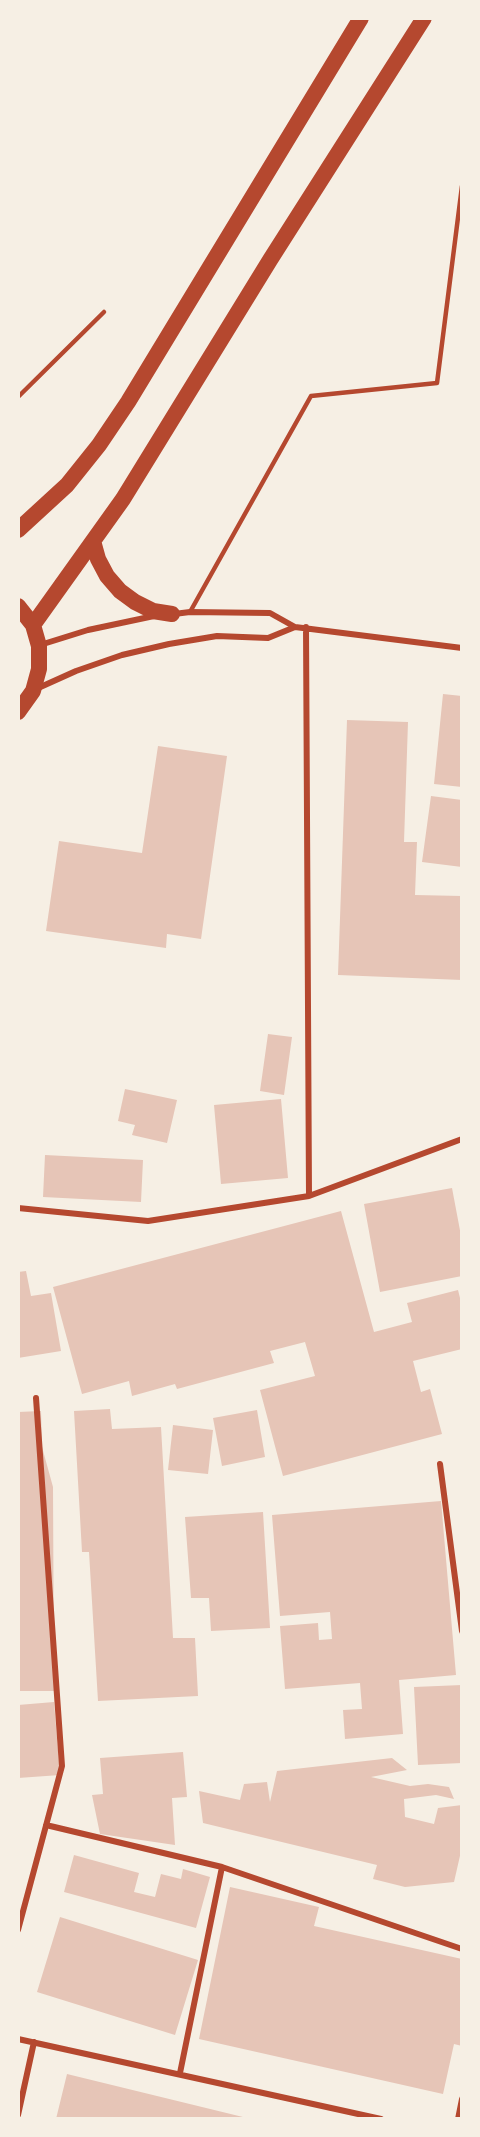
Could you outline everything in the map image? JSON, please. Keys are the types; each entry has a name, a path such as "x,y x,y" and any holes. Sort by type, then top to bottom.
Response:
{"highway":[{"path":"18,530 67,485 99,445 128,402 361,18"},
{"path":"33,625 123,499 270,260 424,18"},
{"path":"93,541 103,568 120,591 135,602 153,610 172,614"},
{"path":"18,606 33,625 39,645 39,669 33,691 18,712"}],"street":[{"path":"39,645 138,618 190,612 270,613 295,627"},
{"path":"33,691 76,671 150,648 217,636 268,638 295,627 462,648"},
{"path":"306,627 309,1196"},
{"path":"18,1208 148,1221 309,1196 462,1139"},
{"path":"18,1930 62,1766 36,1398"},
{"path":"440,1464 462,1631"},
{"path":"46,1825 222,1867 462,1949"},
{"path":"180,2073 222,1867"},
{"path":"18,2039 381,2119"},
{"path":"18,2115 34,2042"},
{"path":"458,2119 462,2099"}],"lane":[{"path":"190,612 311,396 437,383 462,186"},
{"path":"18,397 104,312"}],"building":[{"path":"443,694 462,696 462,787 434,784"},
{"path":"347,720 408,722 404,842 417,842 415,895 462,896 462,980 338,975"},
{"path":"158,746 227,756 201,939 167,934 166,948 46,931 59,841 142,853"},
{"path":"431,796 462,800 462,867 422,862"},
{"path":"268,1034 292,1037 284,1095 260,1091"},
{"path":"125,1089 177,1100 167,1143 132,1135 135,1125 118,1121"},
{"path":"281,1099 288,1178 221,1184 214,1105"},
{"path":"45,1155 143,1160 141,1202 43,1197"},
{"path":"452,1188 462,1241 462,1276 380,1292 364,1204"},
{"path":"341,1211 374,1332 412,1322 407,1303 458,1290 462,1306 462,1349 413,1361 421,1392 430,1389 442,1434 283,1476 260,1390 315,1376 305,1342 270,1351 274,1363 177,1389 175,1384 132,1396 129,1381 82,1394 53,1287"},
{"path":"26,1271 31,1296 51,1293 61,1351 18,1358 18,1272"},
{"path":"110,1409 112,1429 161,1427 173,1638 195,1638 198,1696 98,1701 89,1552 82,1552 74,1411"},
{"path":"257,1410 265,1457 222,1466 213,1418"},
{"path":"41,1411 42,1447 53,1487 54,1691 18,1691 18,1412"},
{"path":"173,1425 213,1430 208,1474 168,1470"},
{"path":"441,1501 456,1675 399,1680 403,1734 345,1739 343,1710 362,1709 360,1683 285,1689 280,1626 318,1623 319,1640 332,1639 330,1612 280,1616 272,1515"},
{"path":"263,1512 270,1628 211,1631 209,1598 191,1598 185,1517"},
{"path":"462,1685 462,1763 418,1765 414,1687"},
{"path":"54,1702 60,1775 18,1778 18,1705"},
{"path":"183,1752 187,1797 172,1798 175,1845 100,1834 92,1795 103,1794 100,1758"},
{"path":"392,1758 407,1770 371,1777 410,1786 428,1784 449,1787 454,1799 436,1795 404,1799 405,1817 434,1824 438,1808 462,1805 462,1847 454,1882 405,1887 373,1879 377,1865 203,1823 199,1791 240,1800 244,1784 267,1782 270,1802 277,1771"},
{"path":"74,1855 139,1873 134,1892 155,1897 161,1874 181,1879 183,1869 210,1877 196,1928 64,1892"},
{"path":"230,1887 319,1907 314,1926 462,1959 462,2046 454,2044 443,2094 199,2039"},
{"path":"60,1917 198,1960 175,2035 37,1992"},
{"path":"67,2074 247,2118 247,2119 56,2119"}]}
